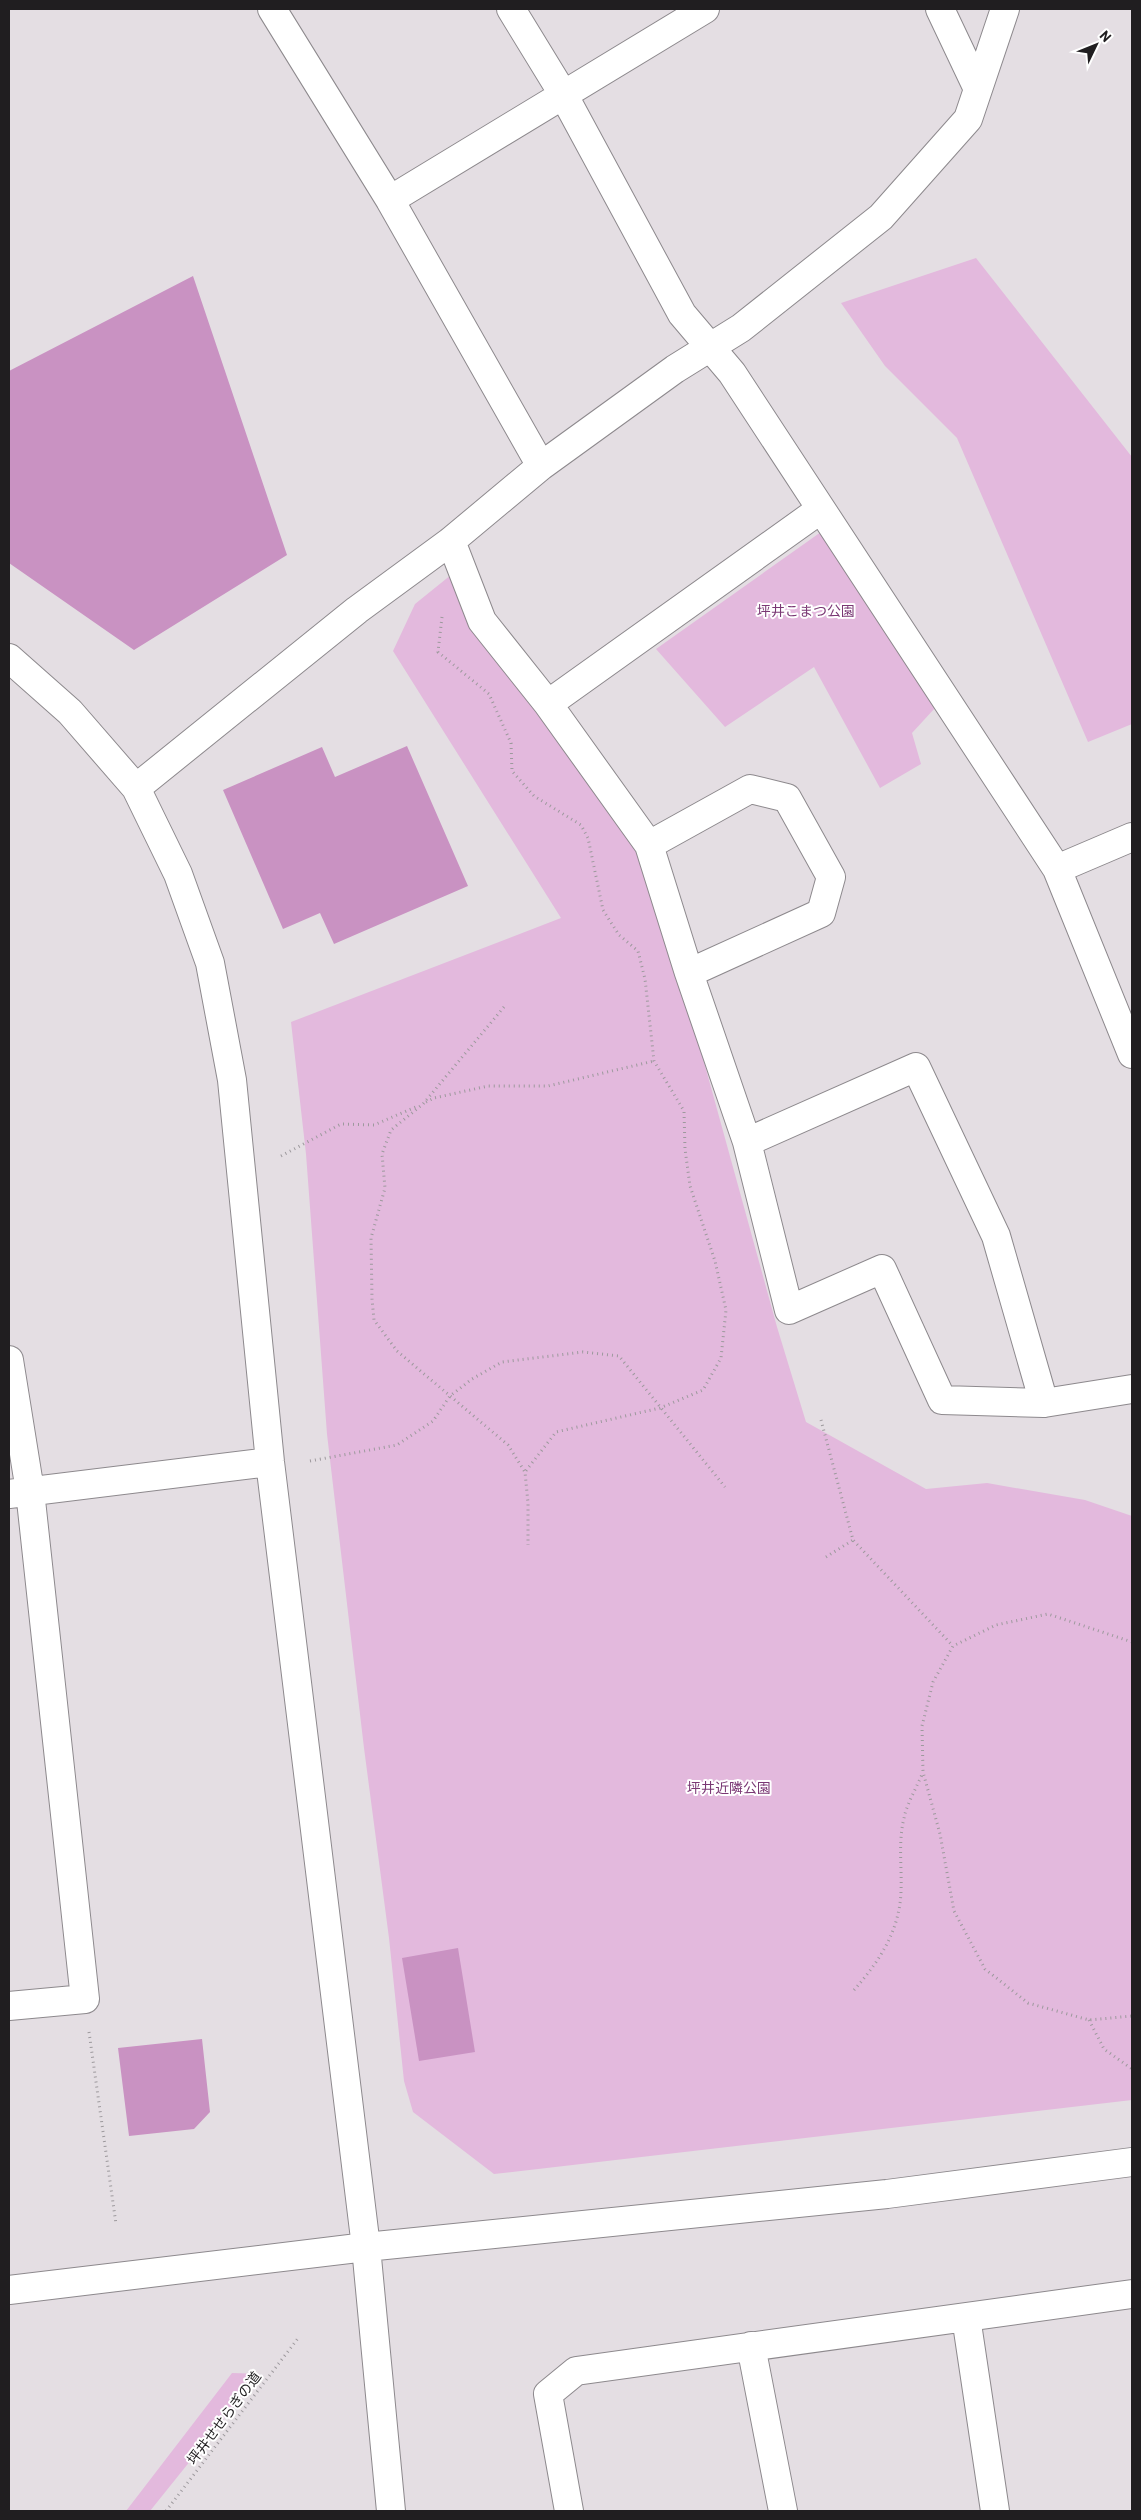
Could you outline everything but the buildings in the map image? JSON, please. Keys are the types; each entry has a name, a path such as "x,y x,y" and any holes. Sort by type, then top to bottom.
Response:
{"street":[{"path":"272,9 390,200 541,466"},
{"path":"511,9 563,94 682,314 732,373 1057,869 1132,1054"},
{"path":"390,200 705,9"},
{"path":"940,9 977,87"},
{"path":"136,788 357,610 451,541 541,466 675,369 741,328 881,217 968,119 977,87 1005,9"},
{"path":"548,704 821,509"},
{"path":"451,541 482,621 548,704 649,845 689,973 747,1142 789,1310 882,1269 942,1400 1044,1403 1132,1389"},
{"path":"9,658 70,712 136,788 178,874 210,963 232,1080 270,1462 366,2246 391,2511"},
{"path":"649,845 750,789 787,798 831,877 821,913 689,973"},
{"path":"1057,869 1132,838"},
{"path":"747,1142 916,1067 996,1236 1044,1403"},
{"path":"9,1360 19,1493 85,1999 9,2006"},
{"path":"19,1493 270,1462"},
{"path":"9,2290 366,2246 887,2194 1132,2162"},
{"path":"569,2511 548,2394 576,2371 1132,2294"},
{"path":"966,2317 995,2511"},
{"path":"751,2346 783,2511"}],"path":[{"path":"443,607 438,652 489,694 511,743 512,771 534,796 580,825 588,838 603,910 619,935 638,950 645,980 654,1061 684,1111 685,1149 690,1186 715,1260 726,1310 721,1358 703,1390 660,1408 556,1432 525,1472"},
{"path":"504,1007 423,1104 391,1130 382,1154 385,1188 371,1238 372,1299 374,1320 397,1351 508,1445 525,1472 528,1503 528,1545"},
{"path":"281,1156 341,1124 374,1125 434,1098 488,1086 548,1086 654,1061"},
{"path":"310,1461 397,1445 433,1421 450,1396 472,1379 502,1362 583,1352 619,1356 726,1487"},
{"path":"821,1420 853,1540 954,1646"},
{"path":"826,1558 853,1540"},
{"path":"1132,1642 1048,1614 996,1625 954,1646 933,1682 922,1726 923,1772 940,1834 954,1911 985,1969 1028,2003 1089,2020 1132,2016"},
{"path":"854,1990 872,1970 893,1934 901,1894 900,1857 904,1818 923,1772"},
{"path":"85,1999 116,2224"},
{"path":"1089,2020 1104,2049 1132,2069"},
{"name":"坪井せせらぎの道","path":"166,2511 299,2338"}],"green space":[{"path":"976,258 1132,457 1132,724 1088,742 957,438 885,366 841,303"},
{"name":"坪井こまつ公園","path":"821,532 935,708 912,733 921,764 880,788 814,667 725,727 656,649"},
{"name":"坪井近隣公園","path":"467,562 470,623 647,855 777,1327 806,1422 926,1489 987,1483 1085,1500 1132,1516 1132,2100 494,2174 413,2112 404,2081 389,1938 364,1748 327,1434 306,1154 291,1022 561,918 393,651 415,604"},
{"path":"232,2373 260,2374 150,2511 126,2511"}]}
